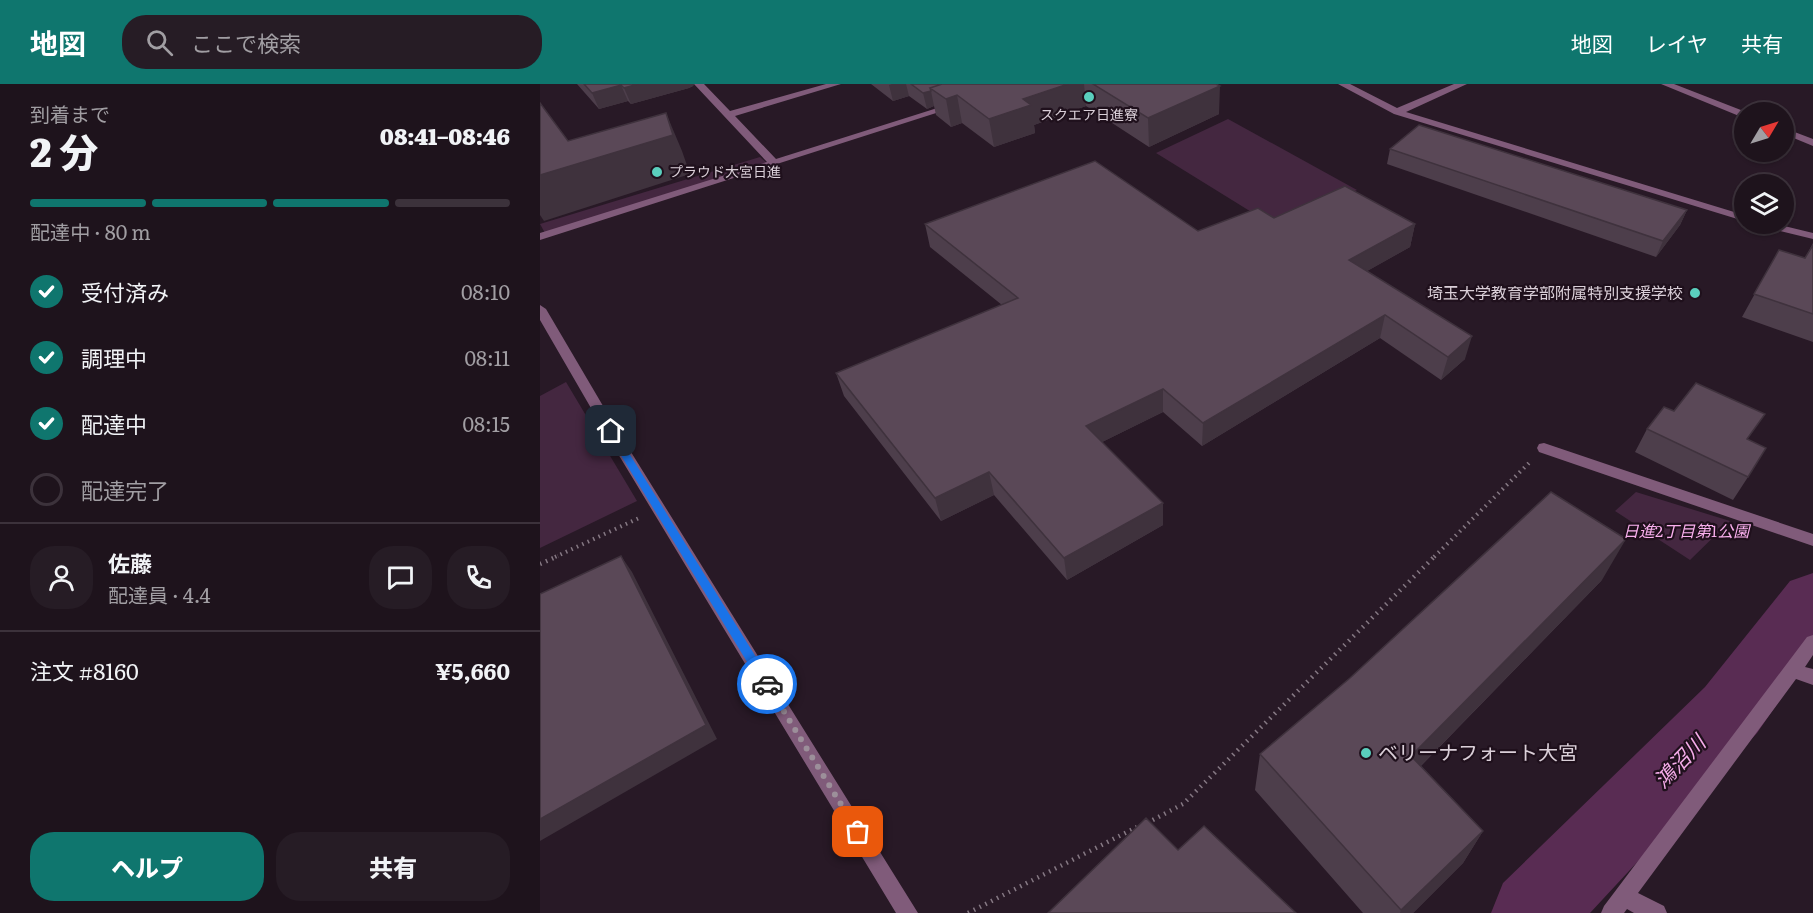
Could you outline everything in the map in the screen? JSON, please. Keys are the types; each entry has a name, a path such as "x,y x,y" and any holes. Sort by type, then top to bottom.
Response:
{"street":[{"path":"700,86 713,84"},
{"path":"728,115 836,84"},
{"path":"1343,84 1397,112 1734,215"},
{"path":"1397,112 1462,84"},
{"path":"1666,84 1734,111"},
{"path":"700,86 774,162"},
{"path":"540,237 965,102"},
{"path":"1794,135 1813,143"},
{"path":"1794,231 1813,236"},
{"path":"540,309 658,509 908,913"},
{"path":"1544,448 1813,540"},
{"path":"1657,913 1617,905 1813,642"},
{"path":"1792,670 1813,677"}],"path":[{"path":"968,913 1183,804 1544,448"},
{"path":"540,564 658,509"}],"green space":[{"path":"1228,119 1357,190 1274,226 1156,153"},
{"path":"760,157 767,163 545,233 540,224"},
{"path":"566,382 637,501 540,548 540,396"},
{"name":"日進2丁目第1公園","path":"1636,492 1730,521 1690,560 1615,511"}],"building":[{"path":"584,84 638,84 624,88 621,85 592,93"},
{"path":"911,84 942,84 923,93"},
{"path":"942,84 1068,84 1023,99 1031,105 989,119 957,95 946,99 930,88"},
{"path":"1093,84 1216,84 1220,86 1148,118"},
{"path":"540,103 568,141 666,113 673,135 540,175"},
{"path":"1419,125 1687,210 1663,241 1390,149"},
{"path":"1095,161 1198,231 1258,208 1274,218 1345,186 1415,224 1349,260 1472,336 1448,357 1385,315 1203,423 1163,389 1086,426 1163,503 1064,558 989,472 935,498 836,373 1018,298 925,224"},
{"path":"1813,245 1813,314 1754,294 1779,250 1805,258"},
{"path":"1696,383 1765,414 1747,439 1766,448 1748,477 1647,429 1664,407 1674,411"},
{"name":"ベリーナフォート大宮","path":"1551,492 1626,539 1411,756 1483,831 1401,910 1260,754 1350,678"},
{"path":"621,556 706,725 540,819 540,594"},
{"path":"1146,818 1178,850 1204,826 1296,913 1048,913"}],"waterway":[{"name":"鴻沼川","path":"1533,913 1731,710 1813,600"}],"way so far":[{"path":"767,684 858,832"}],"place":[{"name":"スクエア日進寮","path":"1089,97"},
{"name":"プラウド大宮日進","path":"657,172"},
{"name":"埼玉大学教育学部附属特別支援学校","path":"1695,293"},
{"name":"ベリーナフォート大宮","path":"1366,753"}],"route":[{"path":"611,431 767,684"}]}
